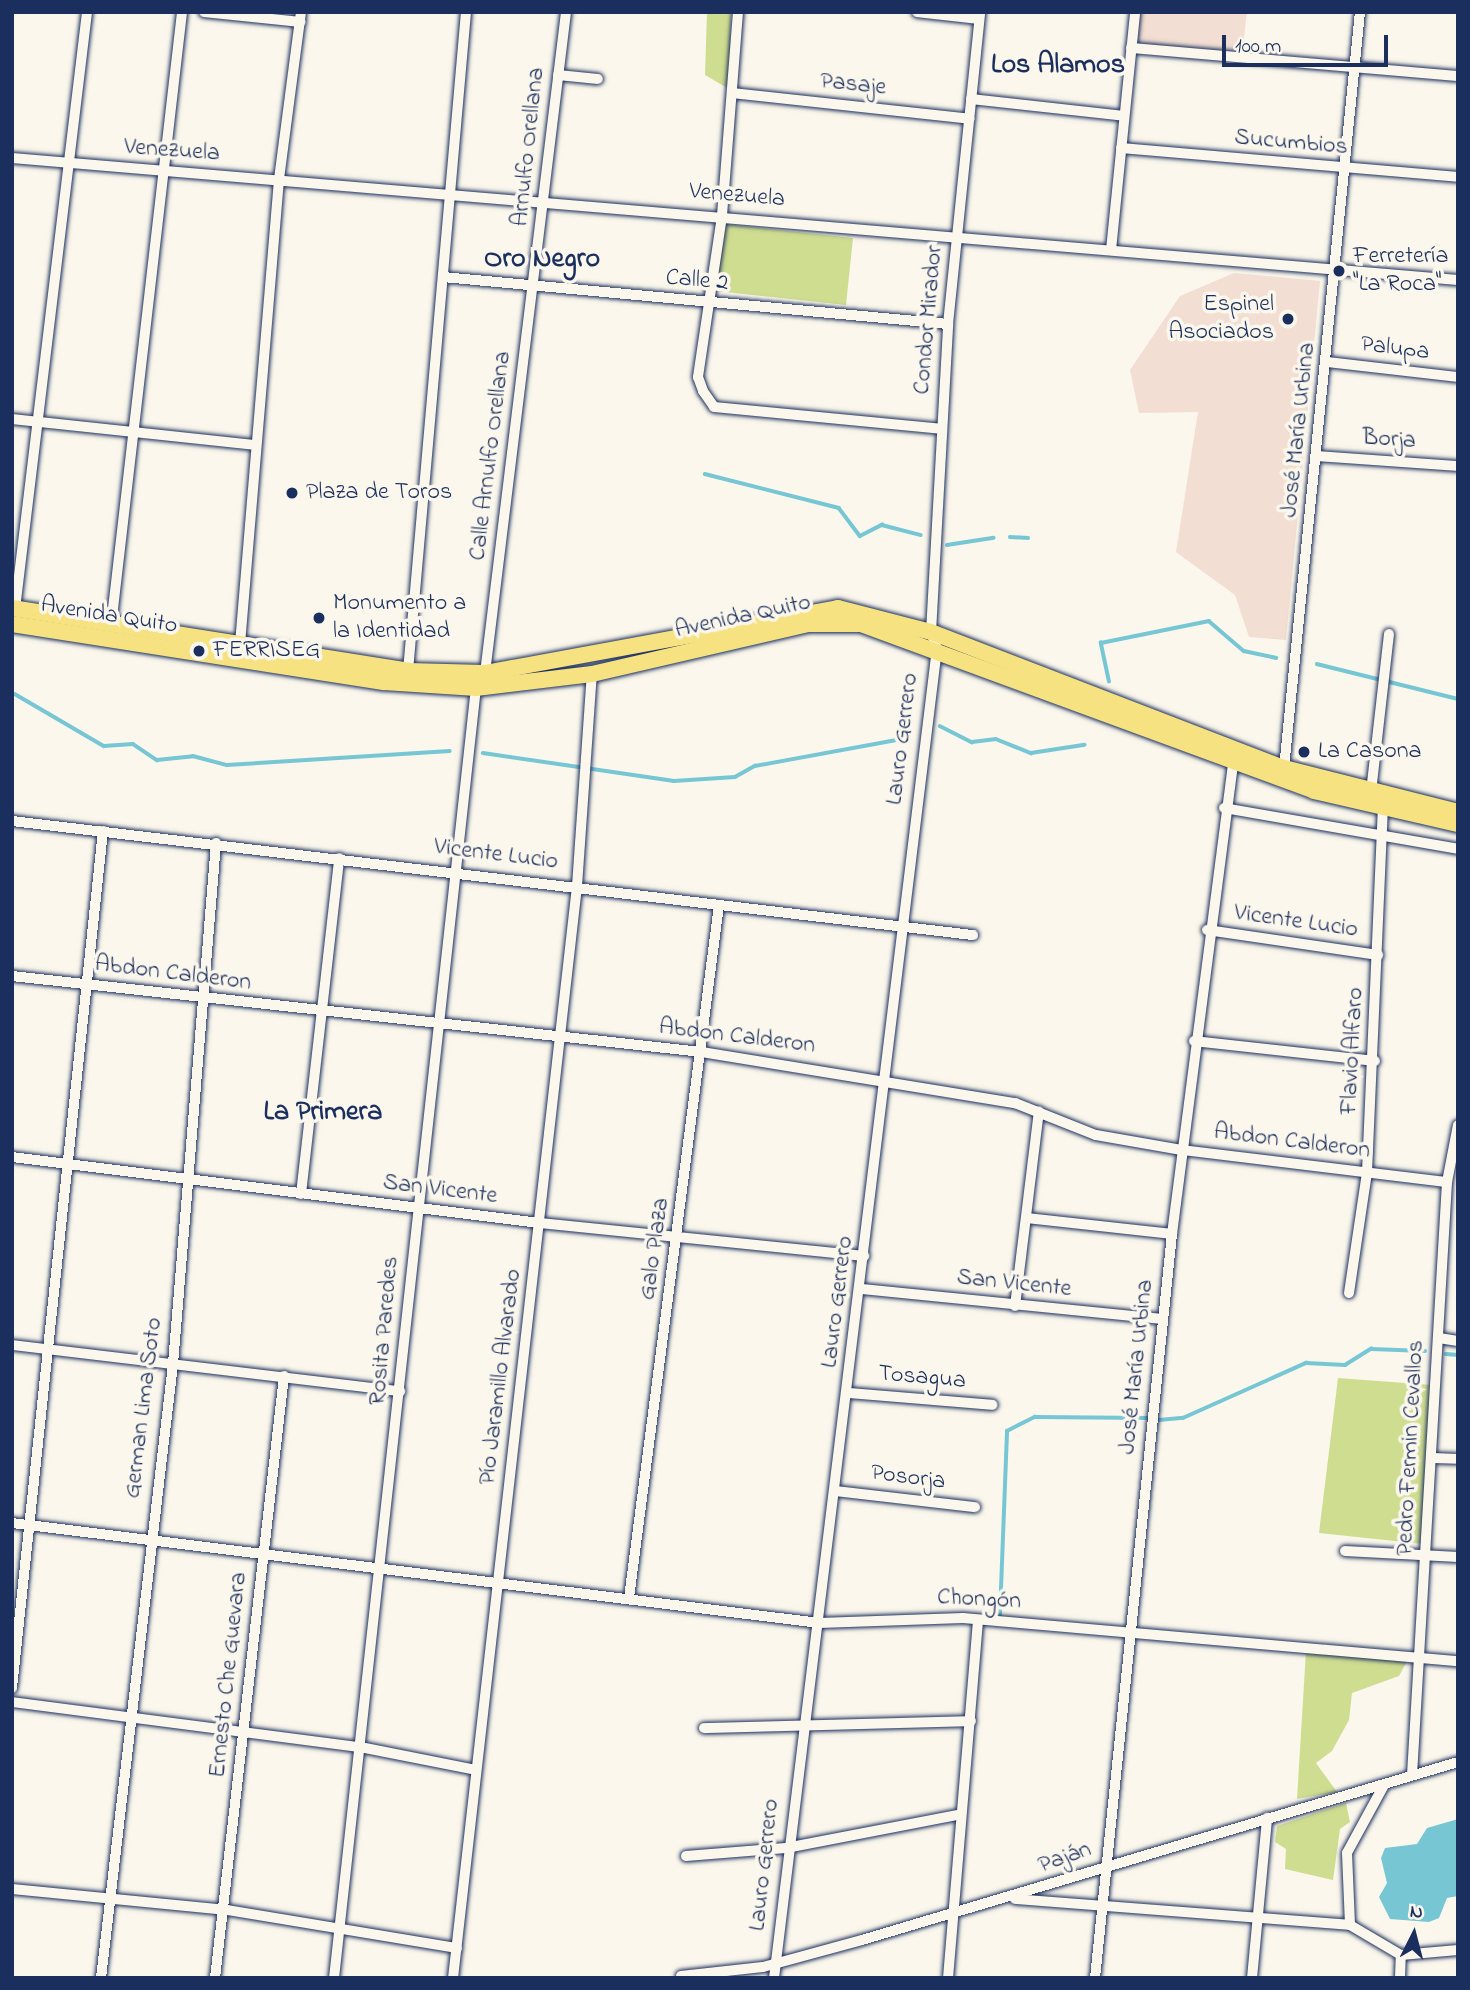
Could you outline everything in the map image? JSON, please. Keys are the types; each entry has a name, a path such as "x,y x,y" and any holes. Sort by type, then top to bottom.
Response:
{"highway":[{"name":"Avenida Quito","path":"13,614 240,644 408,671 485,673 808,610 862,612 931,632 1284,768 1371,792 1458,811"},
{"name":"Avenida Quito","path":"13,614 384,682 476,688 592,674 808,624 861,624 937,649 1233,762 1383,809 1458,824"}],"street":[{"path":"13,614 43,423 68,164 88,12"},
{"path":"111,626 182,12"},
{"path":"204,12 300,17 279,179 254,445 240,644"},
{"path":"408,671 466,12"},
{"name":"Arnulfo Orellana","path":"533,286 566,12"},
{"path":"738,12 722,216 698,377 714,407 941,429"},
{"path":"917,12 980,16"},
{"path":"1111,250 1135,12"},
{"name":"José María Urbina","path":"1284,768 1338,268 1360,12"},
{"name":"Condor Mirador","path":"931,632 948,324 980,16"},
{"path":"1131,48 1458,76"},
{"path":"558,75 598,79"},
{"name":"Pasaje","path":"732,93 970,119"},
{"path":"971,99 1124,117"},
{"name":"Sucumbios","path":"1121,148 1458,177"},
{"name":"Venezuela","path":"12,158 162,173 279,179 449,196 545,201 1458,280"},
{"name":"Calle 2","path":"443,277 948,324"},
{"name":"Calle Arnulfo Orellana","path":"485,673 533,286"},
{"name":"Palupa","path":"1328,362 1458,377"},
{"path":"12,419 254,445"},
{"name":"Borja","path":"1318,456 1458,466"},
{"name":"Lauro Gerrero","path":"775,1978 786,1848 819,1623 862,1289 883,1078 937,649 931,632"},
{"path":"1371,792 1389,635"},
{"name":"Pío Jaramillo Alvarado","path":"453,1978 540,1223 557,1038 577,886 589,761 592,674"},
{"name":"Rosita Paredes","path":"334,1978 476,688"},
{"name":"José María Urbina","path":"1095,1978 1104,1867 1172,1234 1207,930 1233,762"},
{"path":"1224,808 1382,838 1458,849"},
{"name":"Flavio Alfaro","path":"1349,1293 1367,1172 1374,1061 1383,809"},
{"name":"Vicente Lucio","path":"12,821 457,871 973,935"},
{"path":"12,1688 51,1350 65,1162 88,985 103,831"},
{"name":"German Lima Soto","path":"101,1978 114,1897 130,1719 173,1364 201,999 216,843"},
{"path":"302,1194 317,1013 339,858"},
{"name":"Galo Plaza","path":"629,1598 719,905"},
{"name":"Vicente Lucio","path":"1207,930 1378,955"},
{"name":"Abdon Calderon","path":"12,976 438,1027 702,1052 883,1078 1039,1111 1096,1135 1182,1150 1447,1182"},
{"path":"1194,1041 1374,1061"},
{"path":"1015,1306 1039,1111"},
{"name":"Pedro Fermin Cevallos","path":"1412,1775 1417,1657 1433,1458 1447,1182 1458,1125"},
{"name":"San Vicente","path":"12,1157 540,1223 678,1234 864,1256"},
{"path":"1027,1218 1172,1234"},
{"path":"1445,1246 1458,1248"},
{"name":"San Vicente","path":"862,1289 1163,1319"},
{"path":"1439,1338 1458,1341"},
{"path":"12,1345 400,1391"},
{"name":"Ernesto Che Guevara","path":"215,1978 227,1910 242,1731 284,1376"},
{"name":"Tosagua","path":"848,1393 993,1405"},
{"path":"1433,1458 1458,1459"},
{"name":"Posorja","path":"836,1491 975,1507"},
{"name":"Chongón","path":"12,1523 262,1557 499,1581 819,1623 978,1621 1130,1629 1458,1661"},
{"path":"1345,1551 1458,1557"},
{"path":"948,1978 958,1815 971,1721 978,1621"},
{"path":"12,1702 360,1747 476,1770"},
{"path":"704,1728 804,1723 971,1721"},
{"name":"Paján","path":"681,1976 776,1963 1012,1899 1104,1867 1458,1762"},
{"path":"1350,1925 1347,1853 1384,1785"},
{"path":"686,1856 786,1848 958,1815"},
{"path":"1252,1978 1267,1818"},
{"path":"12,1889 227,1910 457,1948"},
{"path":"1012,1899 1101,1908 1259,1916 1350,1925 1401,1955 1458,1951"},
{"path":"1400,1978 1401,1955"}],"shaded area":[{"path":"1140,12 1247,12 1242,55 1137,44"},
{"path":"1234,273 1320,281 1286,640 1249,637 1235,595 1176,552 1198,412 1139,413 1130,370 1180,296"}],"green space":[{"path":"707,12 731,12 729,89 705,75"},
{"path":"723,224 853,238 846,305 716,291"},
{"path":"1338,1378 1432,1385 1423,1544 1319,1533"},
{"path":"1306,1651 1407,1661 1399,1676 1352,1693 1349,1720 1332,1751 1316,1763 1337,1792 1297,1799"},
{"path":"1346,1803 1350,1822 1340,1829 1333,1880 1285,1869 1286,1849 1275,1842 1277,1826"}],"water":[{"path":"1458,1819 1458,1896 1447,1898 1439,1918 1429,1922 1390,1919 1379,1897 1387,1883 1381,1858 1385,1848 1417,1844 1427,1828"}],"waterway":[{"path":"705,474 839,508 860,536 882,525 921,535"},
{"path":"1010,537 1028,538"},
{"path":"947,545 993,538"},
{"path":"1109,682 1101,643 1209,621 1244,651 1276,658"},
{"path":"1317,664 1458,699"},
{"path":"15,694 104,746 133,744 157,760 193,756 227,765 450,751"},
{"path":"940,726 972,742 996,739 1031,753 1084,745"},
{"path":"483,753 674,781 735,777 755,766 908,738"},
{"path":"1159,1420 1183,1418 1306,1363 1345,1365 1371,1349 1425,1351"},
{"path":"1446,1354 1458,1355"},
{"path":"1000,1615 1007,1431 1035,1417 1148,1418"}],"place":[{"name":"Ferretería \"La Roca\"","path":"1339,271"},
{"name":"Espinel Asociados","path":"1288,319"},
{"name":"Plaza de Toros","path":"292,493"},
{"name":"Monumento a la Identidad","path":"319,618"},
{"name":"FERRISEG","path":"199,651"},
{"name":"La Casona","path":"1304,752"}],"district":[{"name":"Los Alamos","path":"1058,66"},
{"name":"Oro Negro","path":"542,260"},
{"name":"La Primera","path":"323,1113"}]}
